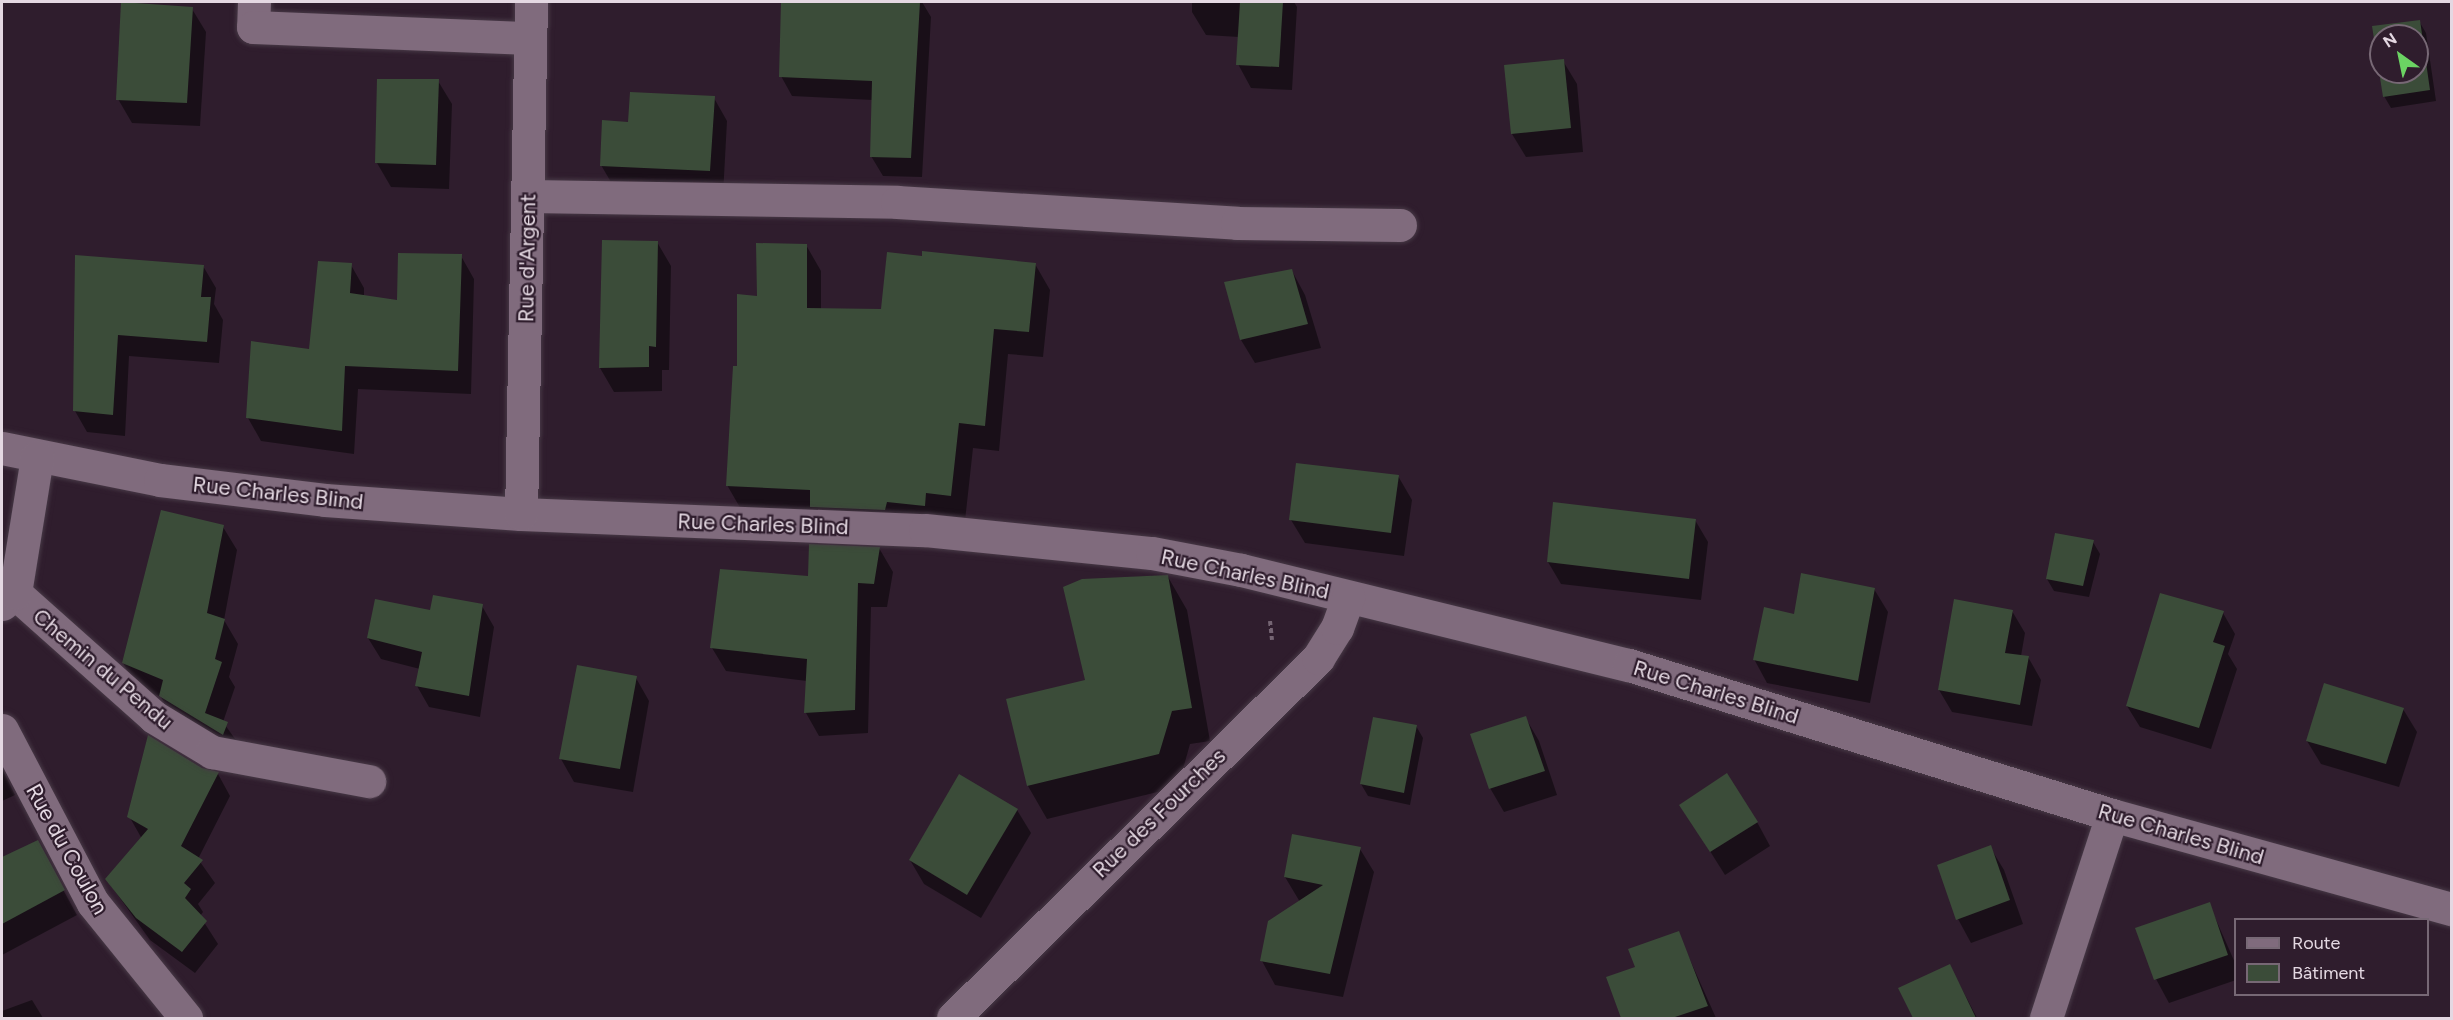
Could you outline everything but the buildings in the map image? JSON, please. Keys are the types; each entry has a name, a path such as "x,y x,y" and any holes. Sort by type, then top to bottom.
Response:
{"street":[{"path":"254,2 253,27 530,38"},
{"name":"Rue d'Argent","path":"521,514 531,2"},
{"path":"529,196 897,202 1237,223 1400,225"},
{"name":"Rue Charles Blind","path":"2,447 37,457 160,480 325,500 521,514 925,530 1152,554 1348,597 1629,665 2112,815 2451,909"},
{"path":"8,599 37,457"},
{"name":"Rue des Fourches","path":"953,1018 1318,658 1337,628 1348,597"},
{"name":"Chemin du Pendu","path":"8,599 154,717 213,752 369,781"},
{"name":"Rue du Coulon","path":"2,730 93,903 186,1018"},
{"path":"2046,1018 2112,815"}]}
